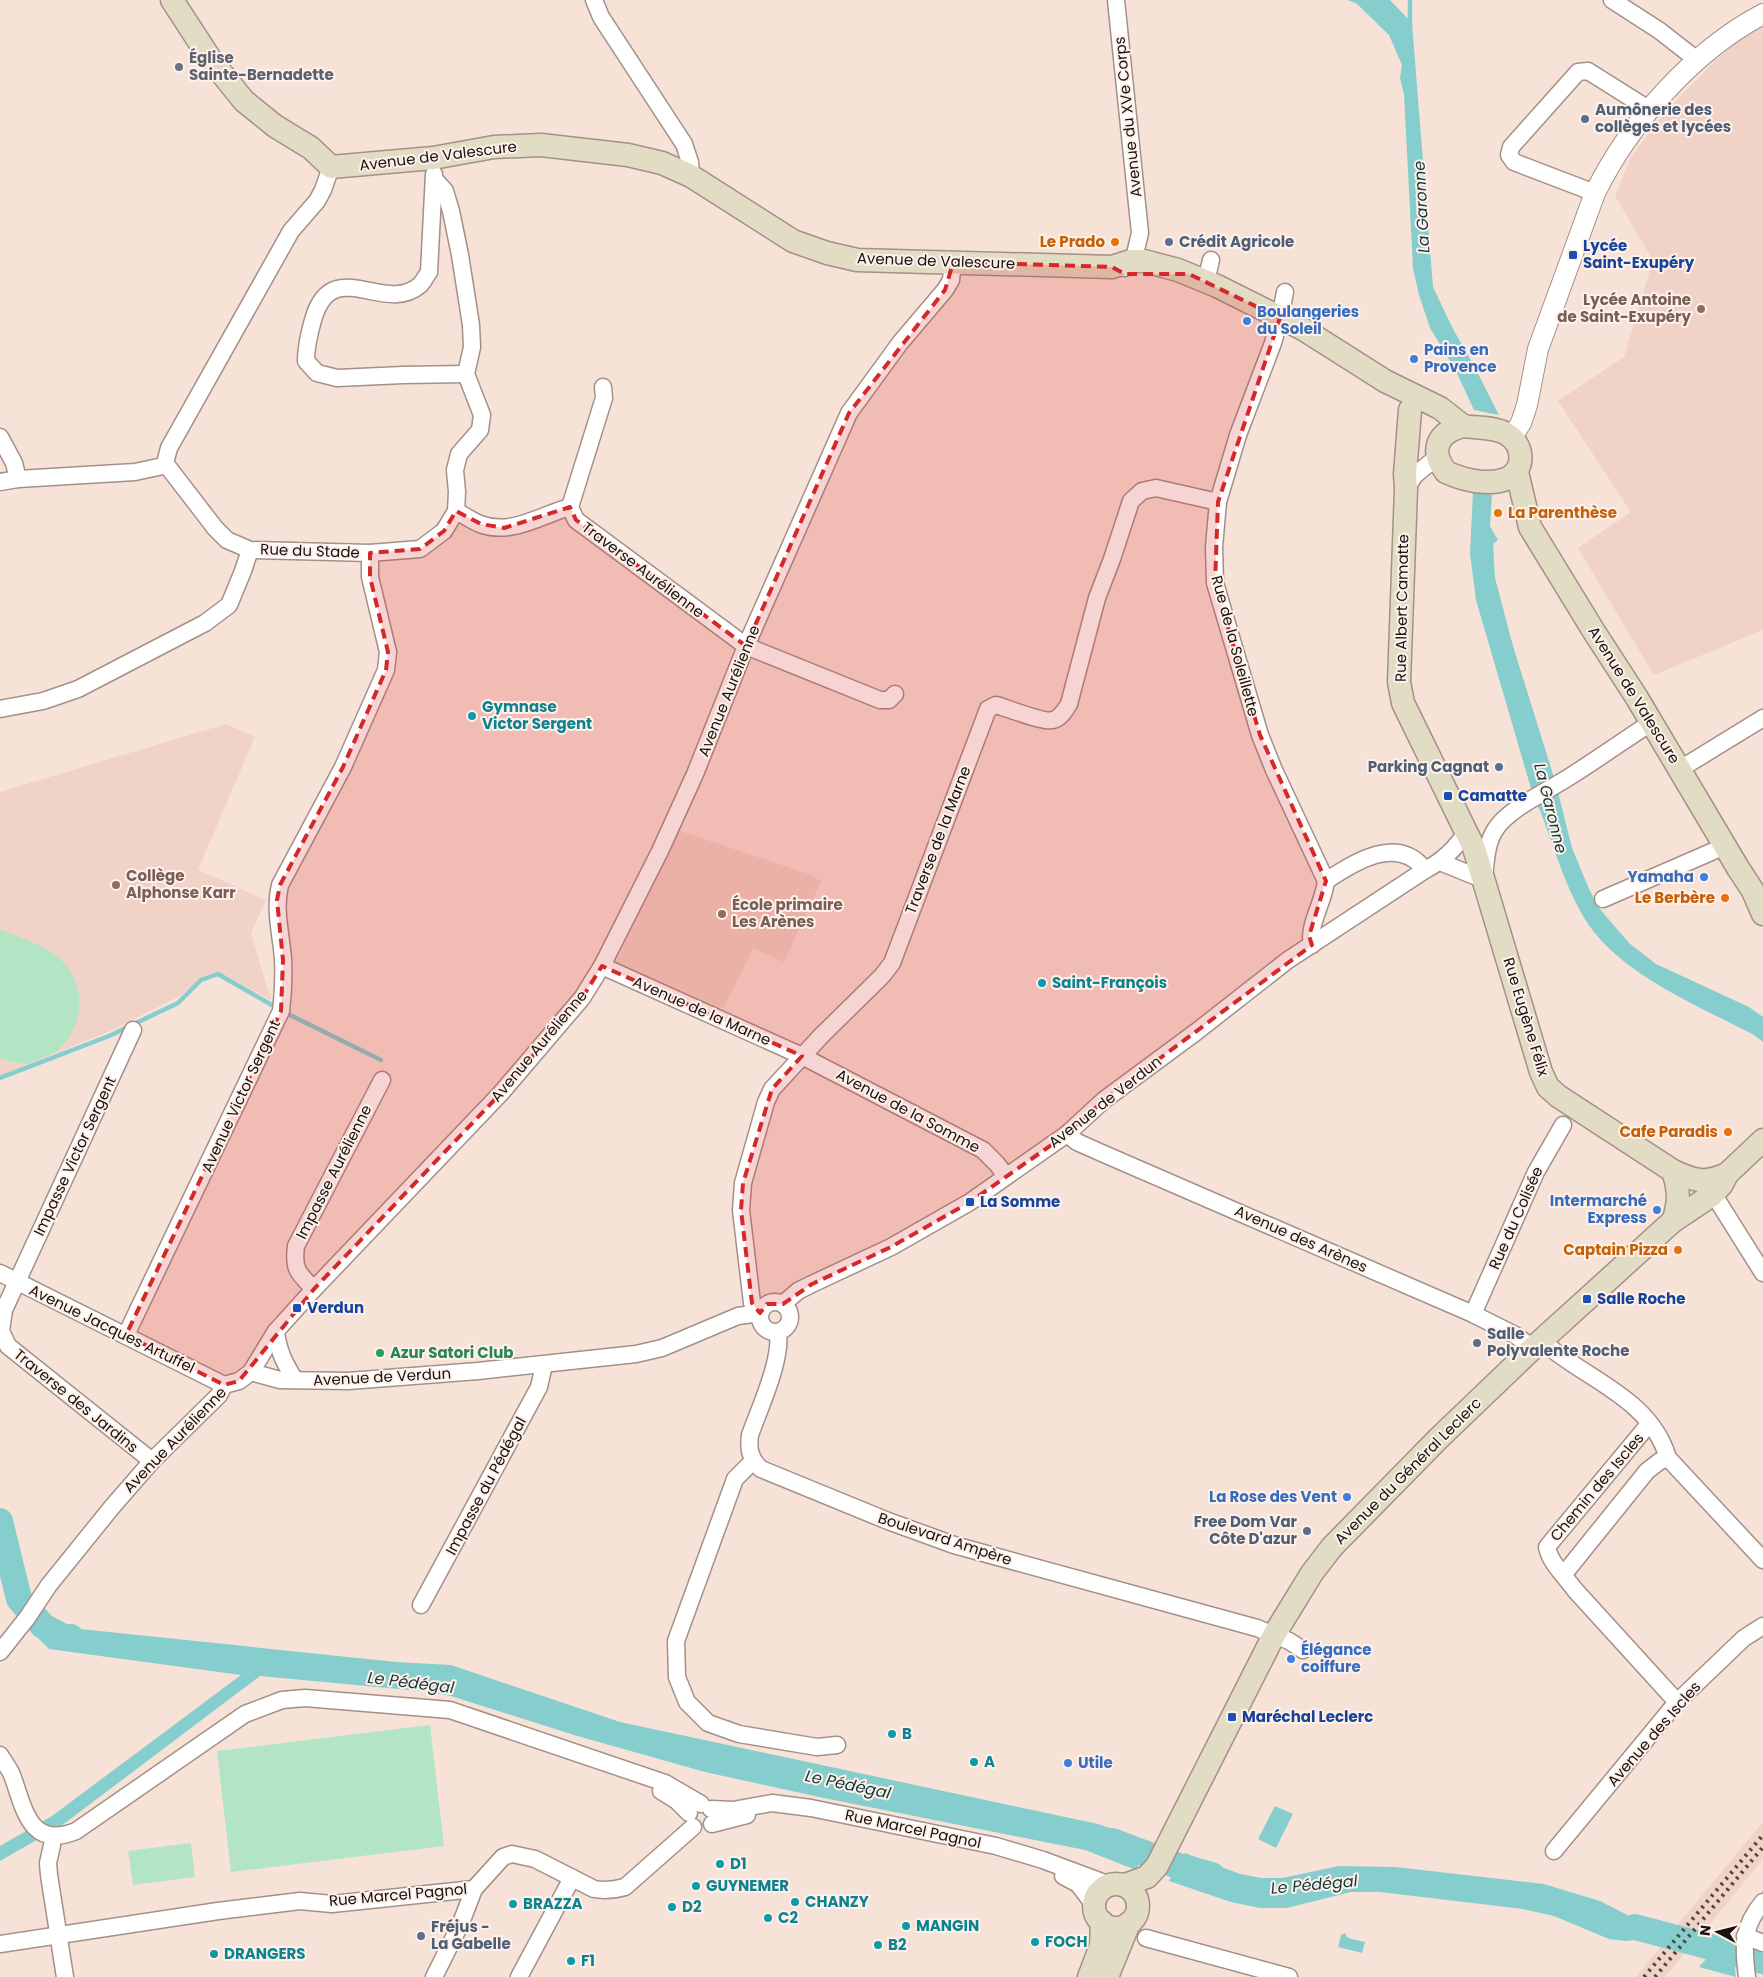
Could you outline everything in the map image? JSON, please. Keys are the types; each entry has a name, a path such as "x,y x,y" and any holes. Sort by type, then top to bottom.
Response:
{"main road":[{"path":"172,0 211,60 244,101 275,126 312,148 331,167"},
{"name":"Avenue de Valescure","path":"331,167 434,168 494,147 541,145 628,155 662,163 691,176 793,241 827,253 857,260 953,264 1008,263 1121,266 1144,261 1202,272 1333,348 1385,381 1440,408 1463,426"},
{"name":"Avenue de Valescure","path":"1121,266 1126,274 1174,276 1202,272"},
{"name":"Avenue de Valescure","path":"1385,381 1410,410 1438,450"},
{"name":"Rue Albert Camatte","path":"1410,410 1405,474 1399,682 1403,703 1467,831"},
{"path":"1463,426 1497,431 1511,438 1518,445 1521,455 1520,464 1517,472 1499,481 1490,482 1468,479 1446,472 1438,450 1444,433 1463,426"},
{"name":"Avenue de Valescure","path":"1517,472 1530,527 1652,722 1725,846 1758,894 1763,914"},
{"name":"Rue Eugène Félix","path":"1467,831 1484,878 1538,1064 1548,1087 1558,1096 1673,1171 1703,1182 1714,1180 1727,1174"},
{"name":"Avenue du Général Leclerc","path":"1107,1977 1138,1922 1148,1875 1156,1866 1169,1842 1274,1635 1312,1573 1332,1547 1439,1438 1537,1344 1676,1214 1712,1195 1722,1184 1727,1174 1763,1140"},
{"path":"1673,1171 1678,1188 1676,1214"},
{"path":"1089,1977 1101,1946 1098,1914 1099,1892 1148,1875"},
{"path":"1098,1914 1113,1927 1138,1922 1136,1897 1132,1890 1117,1885"}],"street":[{"path":"594,0 601,17 684,144 690,162 691,176"},
{"name":"Avenue du XVe Corps","path":"1116,0 1140,233 1138,244 1121,266"},
{"path":"1612,0 1660,31 1697,60"},
{"path":"1511,438 1521,423 1527,404 1538,348 1595,193 1620,149 1674,82 1697,60 1763,14"},
{"path":"1595,193 1514,162 1509,156 1511,147 1578,72 1588,71 1650,110"},
{"path":"0,482 18,478 135,472 163,466 169,448 290,232 317,201 331,167"},
{"path":"434,168 429,272 421,285 408,292 391,294 349,288 334,288 321,300 314,315 306,345 306,361 318,373 337,378 403,374 466,374"},
{"path":"370,553 420,548 444,531 456,511 458,492 455,470 459,454 480,430 482,415 466,374 472,347 467,297 451,212 445,191 434,168"},
{"name":"Avenue du XVe Corps","path":"1140,233 1150,251 1161,264"},
{"name":"Avenue Aurélienne","path":"0,1652 27,1618 49,1585 152,1461 219,1395 224,1385 240,1381 251,1372 276,1331 501,1093 582,998 602,966 660,851 695,774 746,646 849,413 900,343 945,290 951,280 953,264"},
{"name":"Rue de la Soleillette","path":"1284,292 1280,318 1273,343 1238,436 1218,502 1214,547 1214,583 1260,735 1297,822 1326,880"},
{"path":"570,507 604,398 603,387"},
{"path":"0,437 14,463 18,478"},
{"path":"1406,489 1438,450"},
{"name":"Rue du Stade","path":"165,463 215,528 228,540 250,550 370,553 370,577 388,652 386,670 343,767"},
{"name":"Traverse de la Marne","path":"760,1313 752,1303 741,1210 743,1183 753,1143 772,1089 802,1056 882,976 892,963 988,709 996,705 1042,720 1052,721 1062,716 1069,704 1097,598 1131,500 1142,491 1156,488 1218,502"},
{"name":"Traverse Aurélienne","path":"456,511 481,524 504,528 525,524 570,507 576,520 746,646 880,700 890,700 895,694"},
{"path":"0,709 43,701 78,689 205,623 228,604 243,572 250,550"},
{"path":"1680,769 1763,718"},
{"path":"1440,862 1484,878 1486,855 1496,828 1531,799 1566,779 1652,722"},
{"name":"Avenue Victor Sergent","path":"126,1335 281,1011 284,988 277,900 280,885 343,767"},
{"name":"Avenue de Verdun","path":"783,1304 798,1291 891,1247 970,1202 1067,1134 1104,1100 1196,1032 1288,960 1440,862 1467,831"},
{"path":"1602,899 1725,846"},
{"path":"1312,945 1310,936 1324,893 1326,880 1368,856 1384,853 1401,853 1411,856 1425,870"},
{"name":"Avenue de la Marne","path":"602,966 802,1056"},
{"name":"Impasse Victor Sergent","path":"17,1281 133,1030"},
{"name":"Avenue de la Somme","path":"802,1056 983,1150 1006,1176"},
{"name":"Impasse Aurélienne","path":"314,1289 300,1274 294,1263 296,1246 382,1080"},
{"name":"Rue du Colisée","path":"1474,1314 1536,1172 1563,1125"},
{"name":"Avenue des Arènes","path":"1067,1134 1077,1142 1474,1314 1537,1344 1608,1386 1633,1404 1657,1432 1664,1444 1668,1458"},
{"path":"1712,1195 1763,1273"},
{"name":"Avenue Jacques Artuffel","path":"0,1273 224,1385"},
{"name":"Traverse des Jardins","path":"17,1281 4,1310 1,1331 8,1346 152,1461"},
{"path":"772,1302 783,1304 787,1308 790,1319 784,1329 778,1332 766,1329 762,1324 760,1313 767,1304 772,1302"},
{"name":"Avenue de Verdun","path":"251,1372 280,1380 348,1381 544,1365 636,1354 662,1348 738,1316 760,1313"},
{"name":"Avenue de Verdun","path":"276,1331 282,1359 295,1380"},
{"path":"778,1332 777,1356 750,1435 749,1446 753,1461 735,1479 676,1641 677,1677 687,1702 708,1723 739,1734 817,1747 837,1745"},
{"name":"Impasse du Pédégal","path":"421,1606 539,1387 544,1365"},
{"name":"Chemin des Iscles","path":"1649,1424 1547,1547 1549,1558 1564,1574 1575,1590 1677,1702"},
{"path":"1668,1458 1763,1560"},
{"name":"Chemin des Iscles","path":"1564,1574 1647,1471 1660,1461 1668,1458"},
{"name":"Boulevard Ampère","path":"753,1461 761,1469 773,1475 888,1522 954,1545 1257,1628 1303,1650"},
{"name":"Avenue des Iscles","path":"1554,1851 1677,1702 1744,1638 1763,1626"},
{"path":"46,1840 76,1831 246,1714 267,1704 293,1698 450,1710 665,1783 701,1815"},
{"path":"0,1755 12,1775 14,1797"},
{"path":"0,1773 31,1823 46,1840 49,1875 65,1977"},
{"name":"Rue Marcel Pagnol","path":"0,1944 218,1911 300,1901 332,1904 474,1889 503,1857 512,1854 535,1858 572,1878 604,1891 625,1887 701,1815 772,1804 811,1808 996,1846 1117,1885"},
{"name":"Rue Marcel Pagnol","path":"701,1815 790,1812 990,1853 1041,1867 1078,1884 1098,1914"},
{"path":"519,1977 572,1878"},
{"path":"434,1977 461,1923 474,1889"},
{"path":"1747,1977 1744,1939 1752,1915 1763,1902"},
{"path":"1138,1922 1289,1977"},
{"path":"1744,1939 1763,1943"}],"highlighted area":[{"path":"953,263 1112,267 1125,274 1189,274 1280,318 1218,502 1215,583 1260,735 1326,881 1309,936 1312,945 1104,1100 1067,1134 970,1202 891,1247 812,1284 783,1304 767,1304 760,1313 752,1303 741,1210 743,1183 772,1089 802,1056 602,966 582,998 501,1093 314,1289 239,1381 224,1385 126,1335 281,1011 283,960 277,900 280,885 343,767 386,670 388,652 370,577 370,553 420,549 444,531 456,511 481,524 504,528 570,507 576,520 746,646 849,413 945,290"}],"shaded area":[{"name":"Lycée Antoine de Saint-Exupéry","path":"1763,27 1763,630 1654,675 1578,548 1631,512 1558,401 1624,357 1653,260 1615,196 1631,157 1664,113 1717,59 1747,33"},
{"name":"Collège Alphonse Karr","path":"226,724 255,737 198,870 266,900 251,933 271,1000 221,973 209,974 198,980 180,996 110,1031 0,1076 0,792"},
{"name":"École primaire Les Arènes","path":"677,830 811,875 821,881 784,962 753,948 724,1007 713,1010 614,967"},
{"path":"1763,1822 1763,1859 1700,1936 1675,1928"},
{"path":"1663,1944 1686,1951 1665,1977 1636,1977"}],"green space":[{"path":"0,929 34,943 58,957 71,973 79,996 77,1019 73,1031 66,1041 52,1054 30,1063 18,1063 0,1058"},
{"path":"430,1725 444,1846 231,1872 217,1751"},
{"path":"191,1843 195,1877 133,1885 128,1851"}],"water":[{"name":"La Garonne","path":"1347,0 1390,0 1412,23 1433,287 1499,415 1474,410 1455,369 1430,328 1419,295 1413,268 1404,94 1400,78 1402,65 1389,35 1356,3"},
{"name":"La Garonne","path":"1473,492 1492,495 1490,526 1498,540 1493,544 1495,578 1513,646 1556,784 1572,848 1590,891 1599,908 1629,943 1656,964 1749,1007 1763,1017 1763,1042 1754,1035 1660,986 1637,971 1597,936 1576,903 1559,864 1540,810 1535,802 1476,600 1470,554"},
{"path":"43,1616 61,1627 396,1662 451,1665 620,1722 1098,1824 1151,1842 1136,1870 1085,1850 819,1797 705,1772 574,1735 451,1696 431,1692 260,1676 61,1826 0,1861 0,1846 52,1816 241,1675 49,1649 31,1631"},
{"path":"1275,1806 1293,1814 1276,1848 1258,1839"},
{"path":"1185,1853 1240,1874 1261,1878 1282,1878 1339,1866 1396,1867 1544,1884 1600,1901 1641,1922 1675,1928 1663,1944 1646,1939 1625,1941 1609,1939 1554,1916 1523,1909 1380,1892 1351,1892 1287,1908 1260,1908 1231,1902 1169,1881"},
{"path":"1345,1933 1348,1938 1365,1942 1362,1953 1338,1947 1341,1935"},
{"path":"1700,1936 1732,1942 1736,1977 1699,1967 1709,1956 1686,1951"}],"waterway":[{"path":"1410,0 1410,26"},
{"path":"0,1078 109,1036 178,1003 201,980 218,974 277,1008"},
{"path":"284,1012 381,1060"},
{"name":"Le Pédégal","path":"0,1521 19,1599 43,1626 64,1637 71,1637"},
{"name":"Le Pédégal","path":"1112,1841 1178,1866 1212,1875"},
{"name":"Le Pédégal","path":"1635,1927 1763,1961"}],"railway":[{"path":"1644,1977 1763,1835"},
{"path":"1655,1977 1763,1847"}],"place":[{"name":"Église Sainte-Bernadette","path":"179,67"},
{"name":"Aumônerie des collèges et lycées","path":"1585,119"},
{"name":"Le Prado","path":"1115,242"},
{"name":"Crédit Agricole","path":"1169,242"},
{"name":"Lycée Saint-Exupéry","path":"1573,255"},
{"name":"Lycée Antoine de Saint-Exupéry","path":"1701,309"},
{"name":"Boulangeries du Soleil","path":"1247,321"},
{"name":"Pains en Provence","path":"1414,359"},
{"name":"La Parenthèse","path":"1498,513"},
{"name":"Gymnase Victor Sergent","path":"472,716"},
{"name":"Parking Cagnat","path":"1499,767"},
{"name":"Camatte","path":"1448,796"},
{"name":"Yamaha","path":"1704,877"},
{"name":"Collège Alphonse Karr","path":"116,885"},
{"name":"Le Berbère","path":"1725,898"},
{"name":"École primaire Les Arènes","path":"722,914"},
{"name":"Saint-François","path":"1042,983"},
{"name":"Cafe Paradis","path":"1728,1132"},
{"name":"La Somme","path":"970,1202"},
{"name":"Intermarché Express","path":"1657,1210"},
{"name":"Captain Pizza","path":"1678,1250"},
{"name":"Salle Roche","path":"1587,1299"},
{"name":"Verdun","path":"297,1308"},
{"name":"Salle Polyvalente Roche","path":"1477,1343"},
{"name":"Azur Satori Club","path":"380,1353"},
{"name":"La Rose des Vent","path":"1347,1497"},
{"name":"Free Dom Var Côte D'azur","path":"1307,1531"},
{"name":"Élégance coiffure","path":"1291,1659"},
{"name":"Maréchal Leclerc","path":"1232,1717"},
{"name":"B","path":"892,1734"},
{"name":"A","path":"974,1762"},
{"name":"Utile","path":"1068,1763"},
{"name":"D1","path":"720,1864"},
{"name":"GUYNEMER","path":"696,1886"},
{"name":"CHANZY","path":"795,1902"},
{"name":"BRAZZA","path":"513,1904"},
{"name":"D2","path":"672,1907"},
{"name":"C2","path":"768,1918"},
{"name":"MANGIN","path":"906,1926"},
{"name":"Fréjus - La Gabelle","path":"421,1936"},
{"name":"FOCH","path":"1035,1942"},
{"name":"B2","path":"878,1945"},
{"name":"DRANGERS","path":"214,1954"},
{"name":"F1","path":"571,1961"}]}
